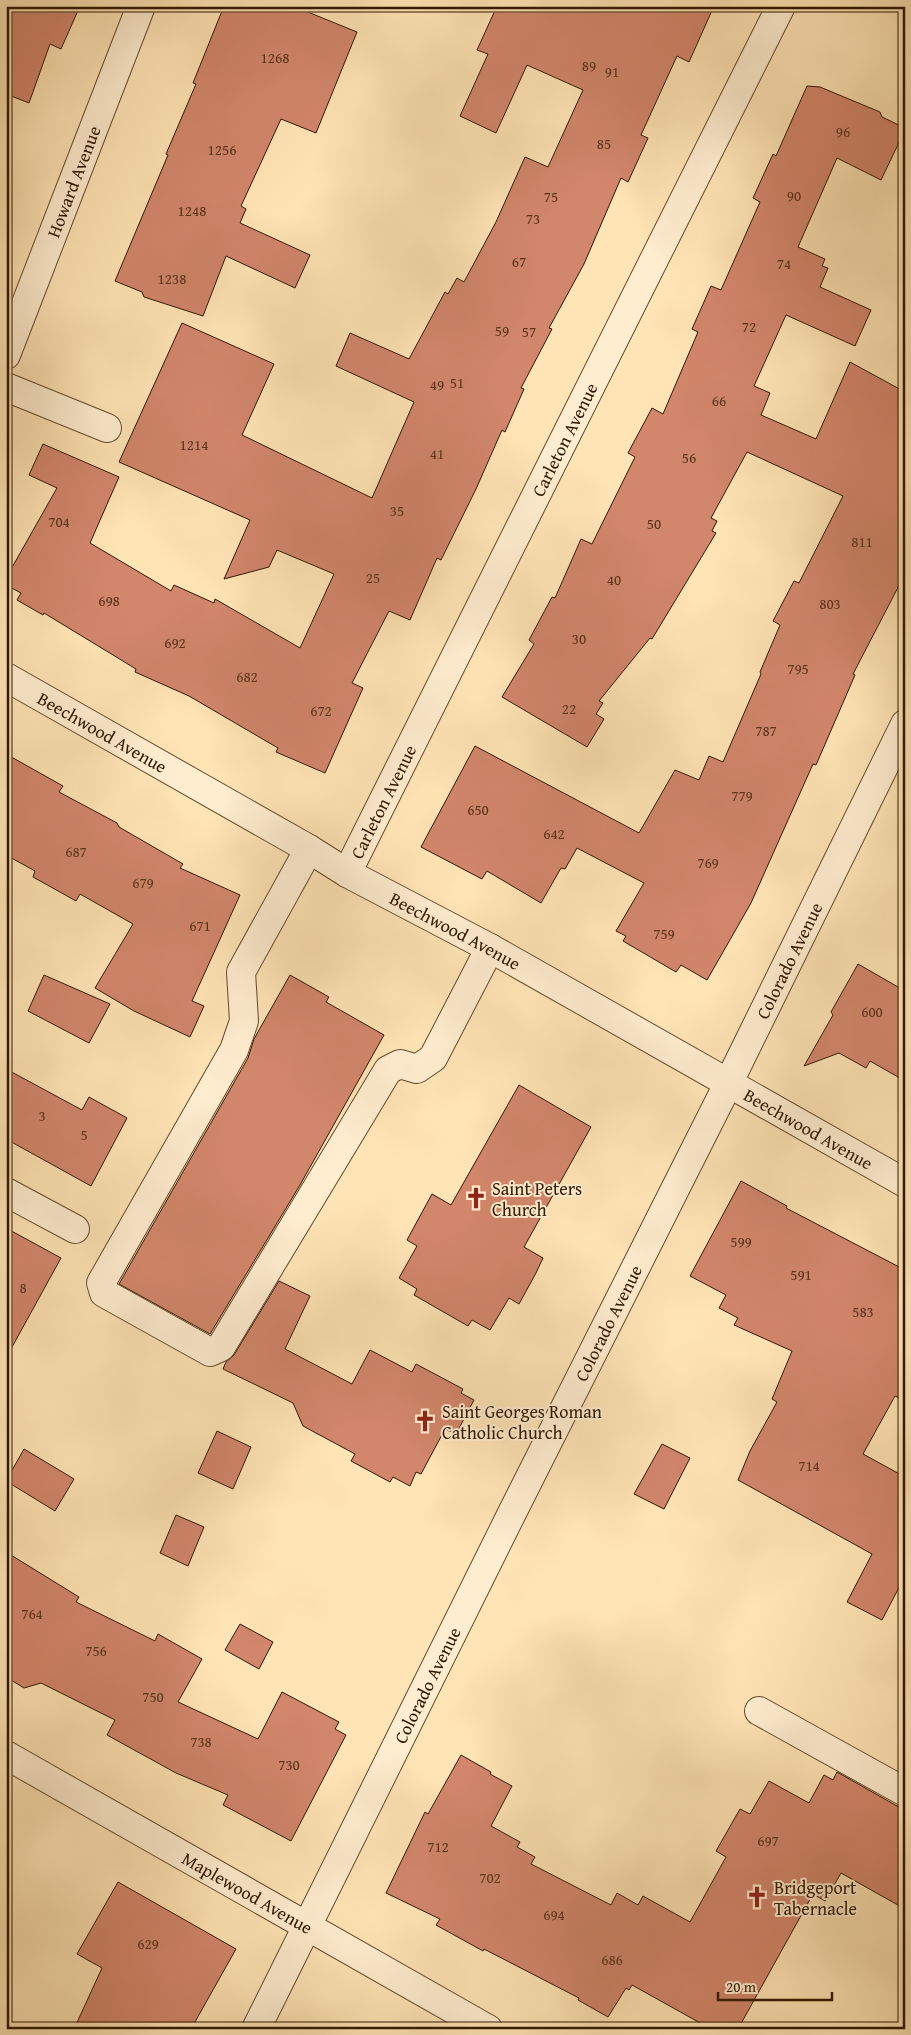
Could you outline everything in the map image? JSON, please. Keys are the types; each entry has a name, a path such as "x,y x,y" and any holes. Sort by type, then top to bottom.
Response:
{"street":[{"name":"Howard Avenue","path":"6,355 141,6"},
{"name":"Carleton Avenue","path":"347,873 781,6"},
{"path":"6,387 107,428"},
{"name":"Beechwood Avenue","path":"6,677 309,848 347,873 490,948 905,1183"},
{"name":"Colorado Avenue","path":"256,2029 512,1513 728,1084 905,724"},
{"path":"309,848 241,972 244,1021 234,1050 101,1283 104,1293 210,1352 221,1347 388,1070 400,1064 417,1069 433,1058 490,948"},
{"path":"6,1192 75,1228"},
{"path":"759,1711 905,1792"},
{"name":"Maplewood Avenue","path":"6,1755 488,2029"}],"building":[{"path":"6,6 80,6 61,49 50,44 29,103 6,94"},
{"path":"224,6 293,6 357,32 316,133 281,119 241,206 246,209 240,223 310,255 295,288 226,256 203,316 144,297 142,292 115,281 168,155 166,154 196,84 193,83"},
{"path":"497,6 714,6 689,62 677,56 641,135 648,138 628,182 621,178 584,264 549,328 552,329 521,388 524,389 505,432 502,430 476,489 441,560 437,558 410,620 389,611 352,683 363,688 325,773 276,752 278,748 189,696 135,672 136,669 44,613 43,615 17,600 21,593 6,585 6,578 57,488 29,475 43,444 119,477 90,543 171,591 174,585 214,603 215,599 300,648 334,574 277,550 269,567 224,579 250,520 119,462 182,323 274,364 242,435 372,498 414,402 336,366 350,333 409,359 445,292 448,294 457,278 464,282 496,222 525,157 548,167 583,90 527,65 496,133 460,116 488,54 477,50"},
{"path":"807,86 820,87 880,112 882,117 905,128 905,130 881,180 837,158 798,247 825,259 822,266 828,268 820,287 871,310 855,346 786,315 754,386 770,393 761,415 816,439 850,362 905,392 905,574 853,674 855,675 816,765 813,764 751,903 707,980 681,965 676,972 623,941 626,936 616,931 644,883 577,848 565,869 561,868 541,903 487,871 482,879 421,847 475,746 639,833 675,770 699,780 709,756 723,762 780,625 773,621 794,581 799,583 843,496 747,452 711,518 717,521 712,531 716,533 652,639 650,638 599,701 603,703 596,714 604,719 587,747 502,697 534,644 529,640 552,597 555,598 581,539 592,544 635,457 628,453 652,408 663,414 698,332 692,329 711,286 721,290 760,202 753,198 773,154 776,156"},
{"path":"6,754 63,786 59,792 117,823 119,827 183,864 180,868 240,895 192,1001 204,1006 190,1037 134,1011 95,988 133,924 80,894 76,901 33,877 35,871 6,855"},
{"path":"858,964 905,991 905,1081 870,1061 866,1068 839,1053 804,1066 833,1015 831,1012"},
{"path":"44,975 110,1004 89,1043 28,1011"},
{"path":"290,975 329,997 326,1002 384,1035 300,1185 210,1334 119,1284 248,1058 254,1039"},
{"path":"6,1069 82,1110 89,1097 127,1118 91,1186 6,1139"},
{"path":"519,1085 591,1127 524,1247 543,1258 536,1273 519,1304 509,1298 490,1330 472,1320 468,1326 414,1295 417,1289 399,1278 417,1246 407,1240 432,1194 451,1205"},
{"path":"741,1181 787,1206 786,1208 905,1270 905,1401 895,1396 863,1454 905,1477 905,1576 882,1620 847,1602 872,1554 738,1480 750,1451 777,1402 772,1399 792,1351 734,1325 738,1318 719,1308 726,1295 690,1276"},
{"path":"6,1228 61,1258 6,1358"},
{"path":"279,1281 310,1296 285,1349 352,1384 370,1350 412,1372 416,1364 463,1389 461,1393 474,1400 456,1434 445,1429 421,1474 416,1472 410,1486 393,1477 390,1482 351,1461 355,1454 303,1426 293,1403 223,1369 226,1362 234,1355"},
{"path":"217,1431 251,1447 233,1489 198,1473"},
{"path":"662,1444 690,1458 664,1509 634,1494"},
{"path":"24,1449 74,1479 55,1511 6,1481"},
{"path":"176,1515 204,1527 188,1566 160,1553"},
{"path":"6,1552 79,1597 76,1602 155,1641 158,1634 202,1659 178,1702 258,1739 282,1692 339,1722 335,1729 346,1735 291,1841 223,1805 228,1795 176,1773 107,1735 115,1720 41,1683 24,1688 6,1677"},
{"path":"240,1624 273,1642 259,1669 225,1650"},
{"path":"461,1755 512,1786 491,1826 520,1842 517,1847 535,1857 531,1864 611,1905 617,1893 638,1905 643,1896 690,1922 726,1857 716,1851 740,1809 750,1814 769,1781 809,1803 824,1775 833,1780 837,1772 897,1806 905,1808 905,1909 841,1873 825,1901 813,1894 738,2029 711,2029 632,1985 629,1990 626,1988 608,2017 578,2000 579,1998 484,1949 483,1951 436,1925 440,1919 386,1893 425,1812 428,1814"},
{"path":"118,1882 236,1949 191,2029 74,2029 102,1968 77,1954"}],"place":[{"name":"Saint Peters Church","path":"476,1198"},
{"name":"Saint Georges Roman Catholic Church","path":"425,1421"},
{"name":"Bridgeport Tabernacle","path":"757,1897"}]}
